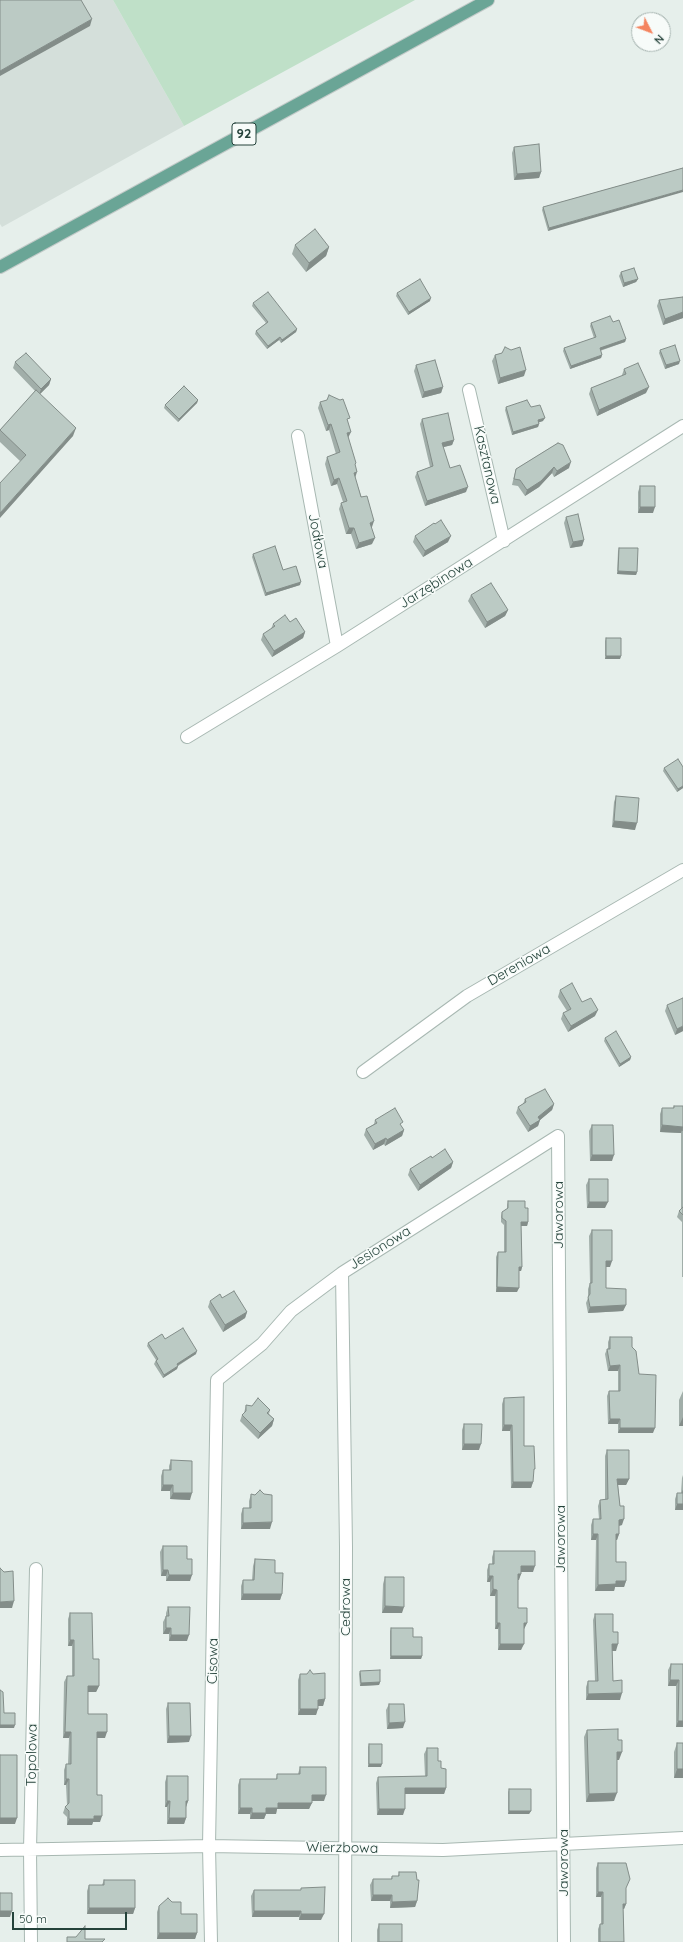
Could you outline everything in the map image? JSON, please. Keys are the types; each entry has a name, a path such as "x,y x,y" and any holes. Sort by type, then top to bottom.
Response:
{"main road":[{"name":"92","path":"0,267 488,0"}],"street":[{"name":"Kasztanowa","path":"470,390 504,541"},
{"name":"Jarzębinowa","path":"187,737 337,646 683,426"},
{"name":"Jodłowa","path":"298,436 337,646"},
{"name":"Dereniowa","path":"363,1072 467,996 683,870"},
{"name":"Jesionowa","path":"217,1380 262,1344 291,1311 342,1273 558,1136"},
{"name":"Jaworowa","path":"558,1136 564,1942"},
{"name":"Cedrowa","path":"342,1273 346,1547 345,1942"},
{"name":"Cisowa","path":"211,1942 209,1846 217,1380"},
{"name":"Topolowa","path":"31,1942 30,1850 36,1569"},
{"name":"Wierzbowa","path":"0,1850 209,1846 442,1850 683,1838"}],"shaded area":[{"path":"0,0 113,0 184,126 2,227 0,224"}],"green space":[{"path":"113,0 415,0 184,126"}],"building":[{"path":"0,0 81,0 92,19 0,71"},
{"path":"539,144 541,172 517,174 514,147"},
{"path":"683,168 683,190 549,228 543,207"},
{"path":"315,229 329,247 309,263 295,245"},
{"path":"634,268 638,279 624,283 621,272"},
{"path":"420,279 431,298 409,312 397,293"},
{"path":"268,292 297,329 282,340 280,337 268,346 256,331 268,322 253,303"},
{"path":"683,297 683,312 665,319 659,300"},
{"path":"610,316 613,322 619,320 626,339 600,348 602,355 571,366 564,348 596,337 591,323"},
{"path":"675,345 680,361 666,365 660,350"},
{"path":"505,347 511,350 520,347 526,370 500,378 495,355 502,353"},
{"path":"26,353 51,379 41,389 15,362"},
{"path":"435,360 443,387 424,392 416,365"},
{"path":"638,363 649,387 599,410 591,388 626,374 624,369"},
{"path":"184,386 198,400 179,419 165,405"},
{"path":"36,390 76,428 0,513 0,483 26,455 0,430"},
{"path":"329,395 340,400 343,399 350,418 347,419 351,432 347,433 356,463 357,472 354,473 361,497 367,496 374,521 370,523 375,538 359,543 354,528 349,528 341,503 347,501 339,478 334,480 327,457 340,452 331,424 328,425 320,402 327,400"},
{"path":"527,400 531,407 540,405 545,418 538,420 539,424 513,432 506,407"},
{"path":"448,413 454,440 442,443 450,468 460,465 468,487 427,501 417,472 433,466 422,419"},
{"path":"558,443 563,445 571,462 557,471 554,467 541,481 527,490 520,480 514,479 516,469"},
{"path":"640,486 655,486 655,507 640,507"},
{"path":"578,514 584,540 573,542 566,517"},
{"path":"441,520 451,536 425,551 415,536"},
{"path":"275,546 283,570 296,566 301,582 266,593 253,554"},
{"path":"619,548 638,548 637,572 618,571"},
{"path":"491,583 508,610 487,622 471,595"},
{"path":"285,615 290,622 296,618 305,632 274,651 263,634 275,626 273,624"},
{"path":"606,638 621,638 621,656 606,656"},
{"path":"678,759 683,767 683,786 678,789 664,768"},
{"path":"616,796 639,798 637,823 614,821"},
{"path":"572,983 582,1002 591,998 598,1010 571,1026 563,1013 571,1009 560,990"},
{"path":"683,998 683,1026 677,1029 667,1005"},
{"path":"616,1031 631,1057 620,1064 605,1038"},
{"path":"545,1089 554,1104 538,1117 540,1120 530,1126 518,1107 526,1102 525,1099"},
{"path":"674,1106 683,1106 683,1127 662,1125 662,1108 674,1108"},
{"path":"395,1108 403,1122 400,1124 404,1130 387,1140 386,1138 375,1144 366,1129 377,1123 375,1120"},
{"path":"592,1125 613,1125 614,1155 592,1155"},
{"path":"445,1149 453,1162 420,1185 410,1169 431,1156 432,1158"},
{"path":"589,1179 608,1179 608,1202 589,1202"},
{"path":"508,1201 525,1201 525,1208 528,1208 528,1222 521,1222 522,1267 519,1267 519,1288 497,1287 498,1252 506,1252 506,1221 502,1218 502,1212 508,1208"},
{"path":"683,1207 683,1215 679,1211"},
{"path":"592,1230 612,1230 612,1261 606,1261 606,1288 626,1289 626,1305 590,1307 588,1297 590,1294 590,1283 592,1283"},
{"path":"234,1291 247,1312 225,1325 210,1301 220,1294 222,1298"},
{"path":"183,1328 197,1351 177,1364 178,1366 164,1375 156,1361 158,1359 148,1343 162,1334 165,1339"},
{"path":"610,1337 632,1337 632,1347 636,1351 639,1374 656,1375 655,1428 620,1428 620,1419 610,1419 609,1391 620,1391 620,1365 610,1366 607,1349 610,1349"},
{"path":"524,1397 524,1446 534,1446 535,1469 533,1482 513,1482 512,1425 504,1425 504,1398"},
{"path":"258,1398 270,1410 267,1413 274,1419 260,1433 242,1415 246,1411 246,1405 252,1406"},
{"path":"464,1424 482,1424 481,1444 464,1444"},
{"path":"607,1450 629,1450 629,1479 617,1479 620,1506 624,1506 624,1519 619,1520 619,1534 616,1534 616,1562 626,1562 626,1581 616,1581 616,1584 598,1585 598,1534 593,1534 593,1519 601,1519 600,1500 608,1499"},
{"path":"171,1460 192,1461 192,1493 173,1493 173,1485 163,1485 163,1470 171,1470"},
{"path":"260,1490 264,1494 272,1495 272,1522 243,1523 243,1508 251,1508 251,1494 255,1495"},
{"path":"677,1493 683,1493 683,1504 677,1504"},
{"path":"163,1546 187,1546 187,1559 192,1559 192,1575 169,1575 168,1570 163,1570"},
{"path":"494,1551 535,1551 535,1566 521,1566 521,1574 518,1574 518,1608 527,1608 527,1623 524,1623 524,1644 500,1644 500,1623 497,1623 497,1590 493,1589 493,1576 489,1576 489,1564 494,1564"},
{"path":"255,1559 275,1560 275,1573 283,1573 282,1594 243,1594 243,1580 254,1580"},
{"path":"0,1568 4,1572 13,1571 14,1601 0,1602"},
{"path":"385,1577 404,1577 404,1607 385,1606"},
{"path":"168,1607 190,1607 189,1635 171,1635 171,1628 166,1628 166,1616 169,1616"},
{"path":"70,1613 92,1613 93,1659 99,1659 99,1686 88,1686 88,1714 107,1714 107,1732 97,1732 97,1795 102,1795 102,1816 94,1816 94,1819 69,1819 69,1811 65,1807 69,1803 69,1779 66,1779 66,1764 71,1764 71,1732 65,1732 67,1676 74,1676 74,1640 70,1640"},
{"path":"595,1614 613,1614 613,1632 618,1632 618,1644 612,1644 613,1681 622,1680 622,1693 588,1694 588,1681 598,1681"},
{"path":"391,1628 413,1628 413,1637 422,1637 422,1656 391,1656"},
{"path":"671,1664 683,1664 683,1721 678,1721 679,1680 670,1680"},
{"path":"310,1670 313,1674 325,1673 325,1699 318,1700 318,1709 300,1709 300,1674 307,1674"},
{"path":"380,1670 380,1682 361,1683 360,1671"},
{"path":"0,1690 3,1692 4,1713 15,1713 15,1725 0,1725"},
{"path":"168,1703 190,1703 191,1736 169,1736"},
{"path":"389,1704 404,1704 405,1722 389,1723"},
{"path":"618,1729 618,1740 622,1740 622,1752 617,1752 617,1793 589,1794 587,1730"},
{"path":"677,1743 683,1743 683,1769 677,1769"},
{"path":"369,1744 382,1744 382,1764 369,1764"},
{"path":"427,1748 438,1748 438,1761 441,1761 441,1768 446,1769 446,1788 405,1788 405,1809 379,1809 378,1777 427,1776"},
{"path":"0,1755 17,1755 17,1818 0,1818"},
{"path":"300,1767 326,1767 326,1795 312,1795 312,1803 278,1803 278,1808 266,1808 266,1813 252,1813 252,1808 240,1808 240,1779 277,1779 277,1774 300,1774"},
{"path":"167,1776 188,1776 186,1818 169,1818 170,1801 167,1801"},
{"path":"509,1789 531,1789 531,1811 509,1811"},
{"path":"598,1863 626,1863 630,1879 626,1888 626,1904 623,1904 624,1942 600,1942 600,1924 603,1924 603,1892 598,1892"},
{"path":"399,1872 416,1872 417,1880 419,1880 417,1901 392,1902 392,1895 373,1895 373,1879 392,1879 392,1876 399,1876"},
{"path":"104,1880 135,1880 135,1908 89,1908 89,1885 104,1885"},
{"path":"325,1887 324,1914 301,1914 301,1911 254,1911 254,1890 301,1890 301,1888"},
{"path":"0,1893 12,1893 12,1911 0,1911"},
{"path":"168,1898 172,1902 181,1902 181,1914 197,1914 197,1933 159,1933 159,1906"},
{"path":"379,1924 402,1924 402,1942 379,1942"},
{"path":"85,1926 85,1939 105,1939 102,1942 67,1942 67,1937 76,1937"}]}
